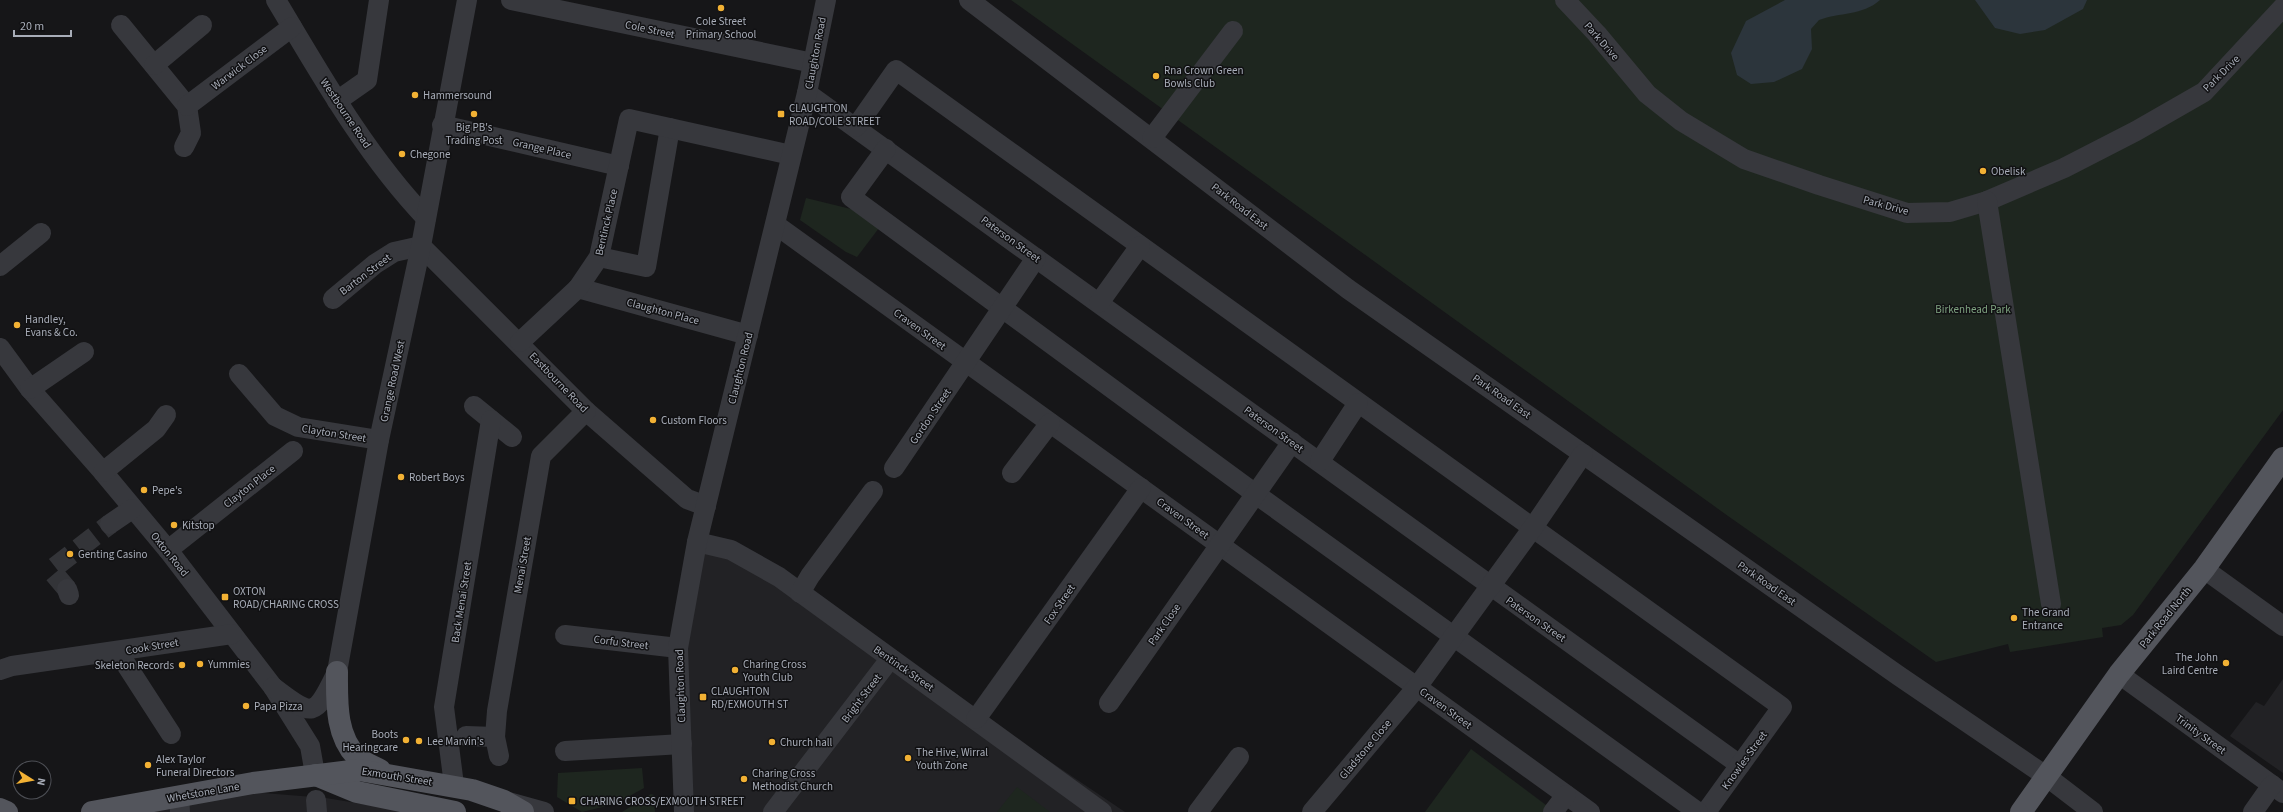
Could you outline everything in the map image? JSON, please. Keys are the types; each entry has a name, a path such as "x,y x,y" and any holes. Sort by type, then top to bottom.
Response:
{"main road":[{"name":"Park Road North","path":"2021,812 2119,674 2204,569 2283,458"},
{"path":"337,672 337,708 344,739 358,758 387,774"},
{"name":"Exmouth Street","path":"315,774 359,770 454,786 504,801 523,812"},
{"name":"Exmouth Street","path":"315,774 357,792 427,809 456,812"},
{"name":"Whetstone Lane","path":"92,812 180,804 253,783 315,774"},
{"path":"0,809 7,812"}],"street":[{"name":"Westbourne Road","path":"276,0 337,101 402,193 426,218"},
{"path":"337,101 367,80 379,0"},
{"name":"Grange Road West","path":"273,687 299,707 310,710 319,705 326,696 337,672 379,440 421,246 442,125 467,0"},
{"name":"Cole Street","path":"511,0 813,63"},
{"name":"Claughton Road","path":"684,812 678,648 697,542 776,225 791,155 807,93 826,0"},
{"name":"Park Road East","path":"969,0 1152,138 1348,289 1899,676 2046,776 2094,812"},
{"name":"Park Drive","path":"1565,0 1597,34 1647,94 1681,121 1744,159 1907,213 1950,212 1986,201 2064,168 2136,131 2204,92 2283,7"},
{"path":"121,25 186,106 191,133 184,147"},
{"path":"154,65 202,25"},
{"name":"Warwick Close","path":"186,106 292,27"},
{"path":"1152,138 1233,31"},
{"path":"856,127 896,70 1532,529"},
{"name":"Paterson Street","path":"807,93 1320,461 1490,586 1740,765"},
{"name":"Bentinck Place","path":"520,342 578,288 599,257 629,119 670,128"},
{"name":"Grange Place","path":"442,125 619,166"},
{"path":"599,257 646,267 670,128 791,155"},
{"path":"886,149 851,198 1001,310 1698,812"},
{"path":"1986,201 2051,604"},
{"name":"Craven Street","path":"776,225 1590,812"},
{"path":"0,266 41,233"},
{"name":"Barton Street","path":"333,299 375,264 394,252 421,246"},
{"name":"Eastbourne Road","path":"421,246 520,342 586,411 687,499 706,506"},
{"path":"1099,303 1140,246"},
{"name":"Gordon Street","path":"894,468 1036,258"},
{"name":"Claughton Place","path":"578,288 748,335"},
{"name":"Oxton Road","path":"0,348 30,389 103,472 132,509 168,550 273,687 310,746 315,774"},
{"path":"30,389 84,352"},
{"name":"Clayton Street","path":"239,374 275,416 298,427 379,440"},
{"path":"1320,461 1358,403"},
{"path":"474,406 512,437"},
{"name":"Menai Street","path":"499,756 495,737 496,711 541,456 586,411"},
{"path":"103,472 156,428 166,415"},
{"name":"Back Menai Street","path":"454,786 444,707 491,420"},
{"path":"1012,473 1050,423"},
{"name":"Park Close","path":"1109,703 1219,545 1257,495 1292,442"},
{"name":"Clayton Place","path":"168,550 294,451"},
{"name":"Gladstone Close","path":"1312,812 1417,687 1532,529 1583,454"},
{"name":"Fox Street","path":"976,719 1141,488"},
{"path":"800,593 810,576 873,491"},
{"path":"110,524 132,509"},
{"name":"Knowles Street","path":"1532,529 1782,707 1706,812"},
{"name":"Bentinck Street","path":"697,542 731,550 779,577 1102,812"},
{"path":"2204,569 2283,626"},
{"name":"Cook Street","path":"0,670 12,666 118,652 232,634"},
{"name":"Corfu Street","path":"565,635 678,648"},
{"path":"118,652 171,734"},
{"name":"Bright Street","path":"773,812 890,659"},
{"name":"Trinity Street","path":"2119,674 2277,789"},
{"path":"466,736 495,737"},
{"path":"564,751 682,744"},
{"path":"1198,812 1239,757"},
{"path":"2253,812 2277,789"},
{"path":"1553,812 1566,795"},
{"path":"504,801 544,812"}],"shaded area":[{"path":"1785,0 1880,0 1866,9 1819,20 1811,29 1812,49 1802,69 1774,82 1751,84 1737,75 1731,53 1746,21"},
{"path":"1975,0 2087,0 2083,9 2045,30 2020,34 1995,28"},
{"path":"697,542 800,593 1125,812 684,812 681,713"},
{"path":"2283,679 2283,773 2230,736 2256,702 2264,706"},
{"path":"250,792 326,798 411,812 150,812"}],"green space":[{"name":"Birkenhead Park","path":"1011,0 2283,0 2283,410 2133,615 2121,625 2102,628 2103,637 2010,652 2008,644 1936,662 1728,516"},
{"path":"806,198 855,210 882,224 857,257 846,252 800,220"},
{"path":"1471,749 1550,808 1547,812 1425,812"},
{"path":"642,768 644,788 615,804 582,812 557,797 558,773"},
{"path":"1017,787 1050,812 997,812"},
{"path":"651,794 654,795 655,812 622,812"}],"tunnel":[{"path":"67,589 51,570 110,524"}],"place":[{"name":"Cole Street Primary School","path":"721,8"},
{"name":"Rna Crown Green Bowls Club","path":"1156,76"},
{"name":"Hammersound","path":"415,95"},
{"name":"Big PB's Trading Post","path":"474,114"},
{"name":"CLAUGHTON ROAD/COLE STREET","path":"781,114"},
{"name":"Chegone","path":"402,154"},
{"name":"Obelisk","path":"1983,171"},
{"name":"Handley, Evans & Co.","path":"17,325"},
{"name":"Custom Floors","path":"653,420"},
{"name":"Robert Boys","path":"401,477"},
{"name":"Pepe's","path":"144,490"},
{"name":"Kitstop","path":"174,525"},
{"name":"Genting Casino","path":"70,554"},
{"name":"OXTON ROAD/CHARING CROSS","path":"225,597"},
{"name":"The Grand Entrance","path":"2014,618"},
{"name":"The John Laird Centre","path":"2226,663"},
{"name":"Yummies","path":"200,664"},
{"name":"Skeleton Records","path":"182,665"},
{"name":"Charing Cross Youth Club","path":"735,670"},
{"name":"CLAUGHTON RD/EXMOUTH ST","path":"703,697"},
{"name":"Papa Pizza","path":"246,706"},
{"name":"Boots Hearingcare","path":"406,740"},
{"name":"Lee Marvin's","path":"419,741"},
{"name":"Church hall","path":"772,742"},
{"name":"The Hive, Wirral Youth Zone","path":"908,758"},
{"name":"Alex Taylor Funeral Directors","path":"148,765"},
{"name":"Charing Cross Methodist Church","path":"744,779"},
{"name":"CHARING CROSS/EXMOUTH STREET","path":"572,801"}]}
